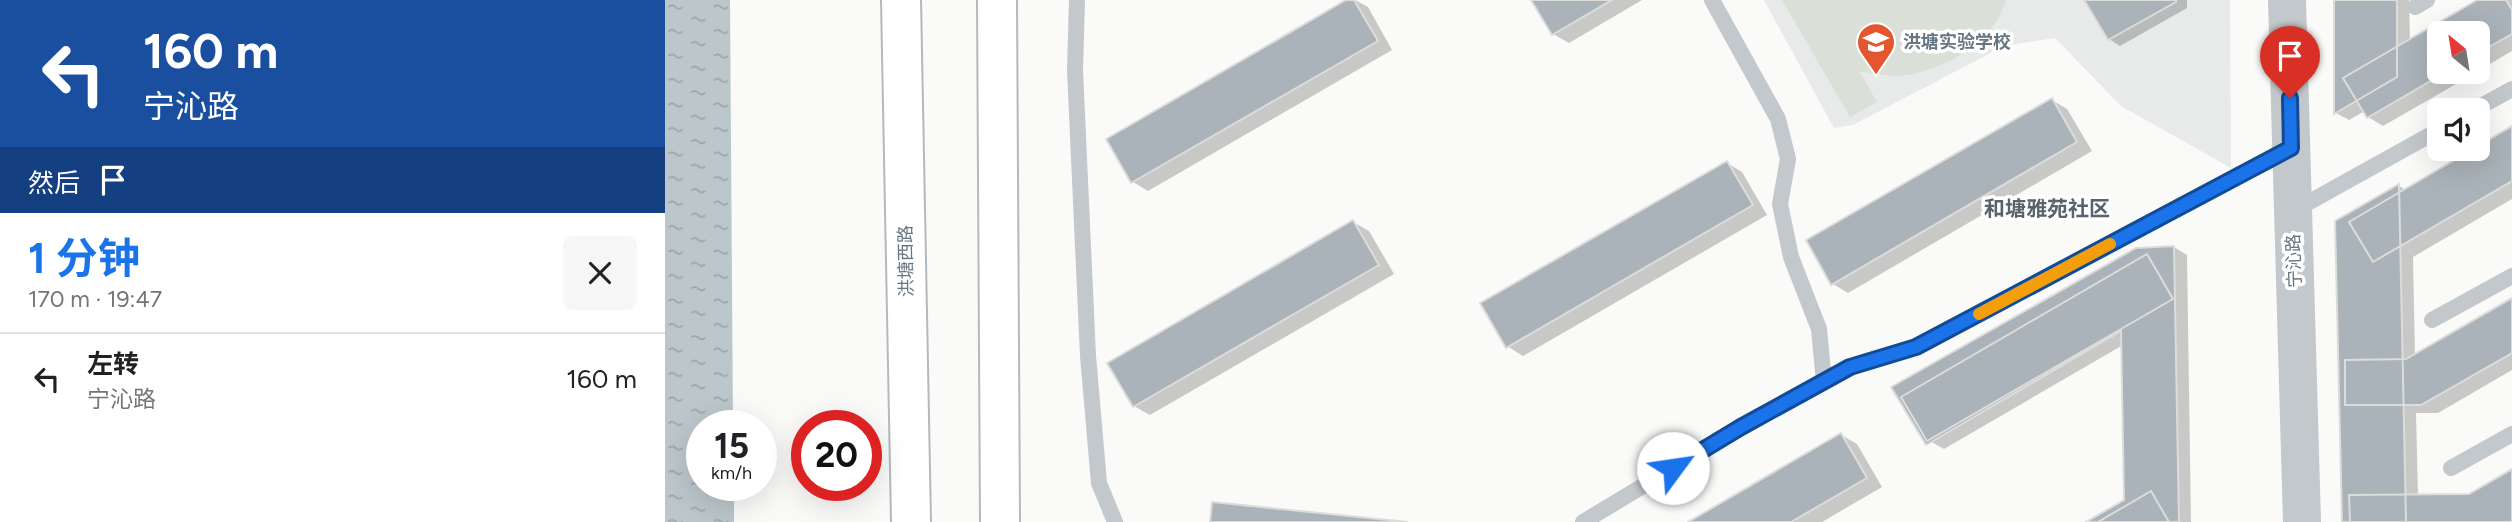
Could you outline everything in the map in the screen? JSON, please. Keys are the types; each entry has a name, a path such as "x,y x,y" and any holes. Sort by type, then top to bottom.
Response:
{"main road":[{"name":"洪塘西路","path":"901,0 911,522"},
{"path":"997,0 1000,522"}],"street":[{"name":"宁沁路","path":"2287,0 2302,522"}],"lane":[{"path":"1077,0 1075,69 1088,356 1099,483 1115,522"},
{"path":"1712,0 1778,119 1788,159 1780,204 1791,257 1819,329 1824,382"},
{"path":"2490,101 2512,89"},
{"path":"2293,211 2427,137"},
{"path":"1583,522 1741,427 1850,367 1916,347 2291,148"},
{"path":"2432,320 2512,276"},
{"path":"2451,468 2512,434"}],"shaded area":[{"name":"洪塘实验学校","path":"1764,0 2230,0 2231,168 2121,106 2055,38 2004,46 1853,125 1834,128"},
{"path":"1782,0 2006,0 1990,30 1978,42 1947,62 1914,74 1898,76 1859,71 1877,102 1850,117"}],"water":[{"path":"665,0 730,0 733,410 686,410 686,501 734,501 734,522 665,522"}],"building":[{"path":"1346,0 1354,0 1378,41 1131,183 1106,139"},
{"path":"1531,0 1612,0 1552,35"},
{"path":"2084,0 2176,0 2176,2 2108,40"},
{"path":"2334,0 2397,0 2397,77 2334,114"},
{"path":"2477,0 2506,0 2512,10 2512,34 2490,46 2490,21 2441,21"},
{"path":"2427,29 2427,83 2367,118 2343,78"},
{"path":"2052,98 2077,142 1831,285 1806,240"},
{"path":"2512,126 2512,181 2373,262 2349,222 2453,161 2490,161 2490,139"},
{"path":"1727,161 1753,205 1506,348 1480,303"},
{"path":"2399,184 2406,522 2342,522 2335,221"},
{"path":"1353,220 1379,265 1133,407 1107,363"},
{"path":"2174,246 2179,522 2086,522 2124,500 2121,331 1926,445 1891,387 2136,248"},
{"path":"2147,254 2173,299 1927,441 1901,397"},
{"path":"2512,298 2512,353 2421,405 2345,405 2345,360 2406,359"},
{"path":"1841,433 1867,478 1791,522 1688,522"},
{"path":"2512,469 2512,522 2350,522 2349,495 2469,494"},
{"path":"2151,491 2169,522 2098,522"},
{"path":"1212,502 1408,522 1210,522"}],"slow traffic":[{"path":"1979,314 2110,244"}],"place":[{"name":"洪塘实验学校","path":"1876,76"}],"district":[{"name":"和塘雅苑社区","path":"2047,209"}],"route":[{"path":"1673,468 1850,367 1916,347 2291,148 2290,98"}]}
